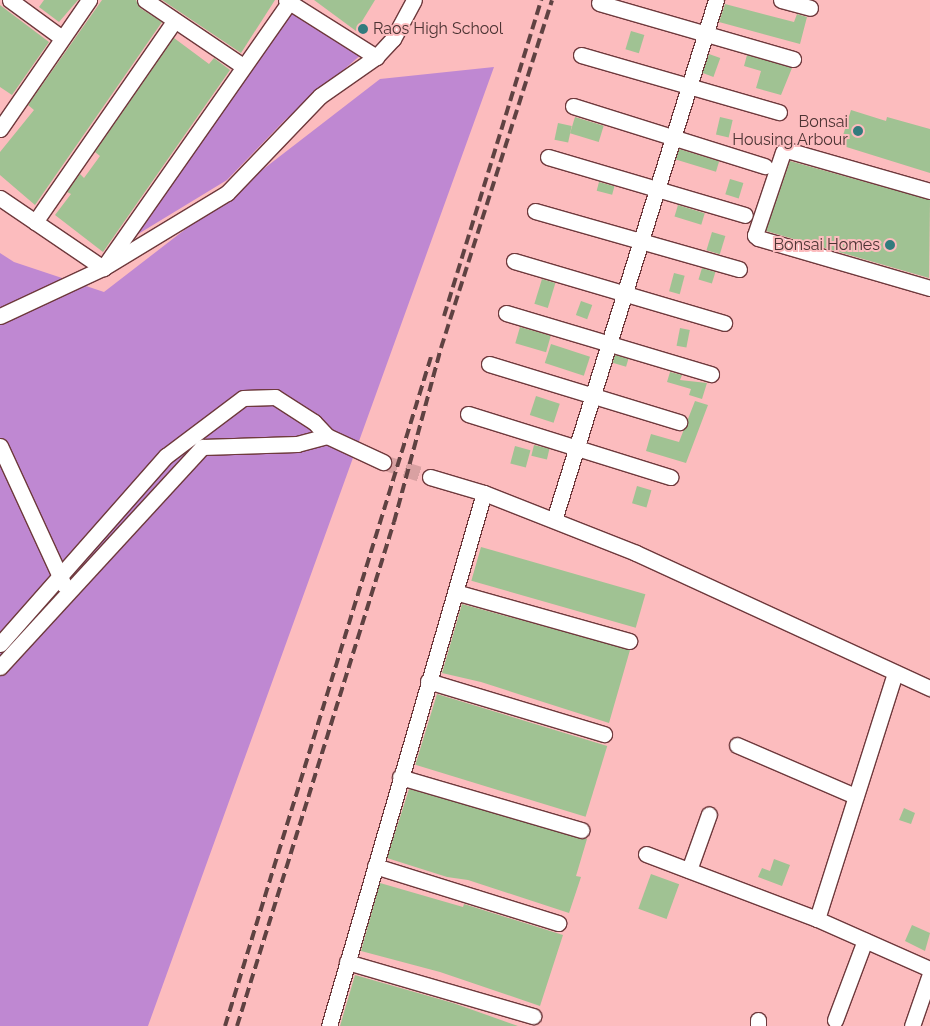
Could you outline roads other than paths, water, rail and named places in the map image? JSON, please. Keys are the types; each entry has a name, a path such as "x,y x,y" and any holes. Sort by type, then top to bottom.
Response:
{"street":[{"path":"10,0 62,38"},
{"path":"0,129 6,106 62,38 89,0"},
{"path":"145,0 243,66"},
{"path":"0,316 103,268 227,193 320,96 376,57 393,39 414,0"},
{"path":"554,520 607,342 716,0"},
{"path":"781,0 810,8"},
{"path":"103,268 288,1 376,57"},
{"path":"600,3 793,59"},
{"path":"35,222 174,21"},
{"path":"581,55 778,112"},
{"path":"573,106 765,166"},
{"path":"930,191 787,150 783,152 756,235 758,238 930,288"},
{"path":"548,157 745,216"},
{"path":"0,198 103,268"},
{"path":"535,211 739,269"},
{"path":"514,261 724,323"},
{"path":"506,313 711,374"},
{"path":"488,364 679,422"},
{"path":"0,644 166,456 200,428 243,398 275,397 294,408 327,436 383,462"},
{"path":"468,414 670,477"},
{"path":"200,428 202,447"},
{"path":"0,667 202,447 297,444 327,436"},
{"path":"0,446 59,577 69,591"},
{"path":"430,477 484,493 636,553 930,688"},
{"path":"328,1026 484,493"},
{"path":"455,592 629,641"},
{"path":"817,919 895,673"},
{"path":"428,681 604,734"},
{"path":"737,745 855,796"},
{"path":"400,777 581,830"},
{"path":"689,870 709,814"},
{"path":"646,854 817,919 930,969"},
{"path":"375,866 558,924"},
{"path":"835,1020 866,940"},
{"path":"347,962 533,1016"},
{"path":"912,1026 930,974"}],"tunnel":[{"path":"383,462 430,477"}],"railway":[{"path":"444,316 541,0"},
{"path":"237,1026 394,522 441,348 552,0"},
{"path":"225,1026 431,357"}],"place":[{"name":"Raos High School","path":"363,29"},
{"name":"Bonsai Housing Arbour","path":"858,131"},
{"name":"Bonsai Homes","path":"890,245"}]}
